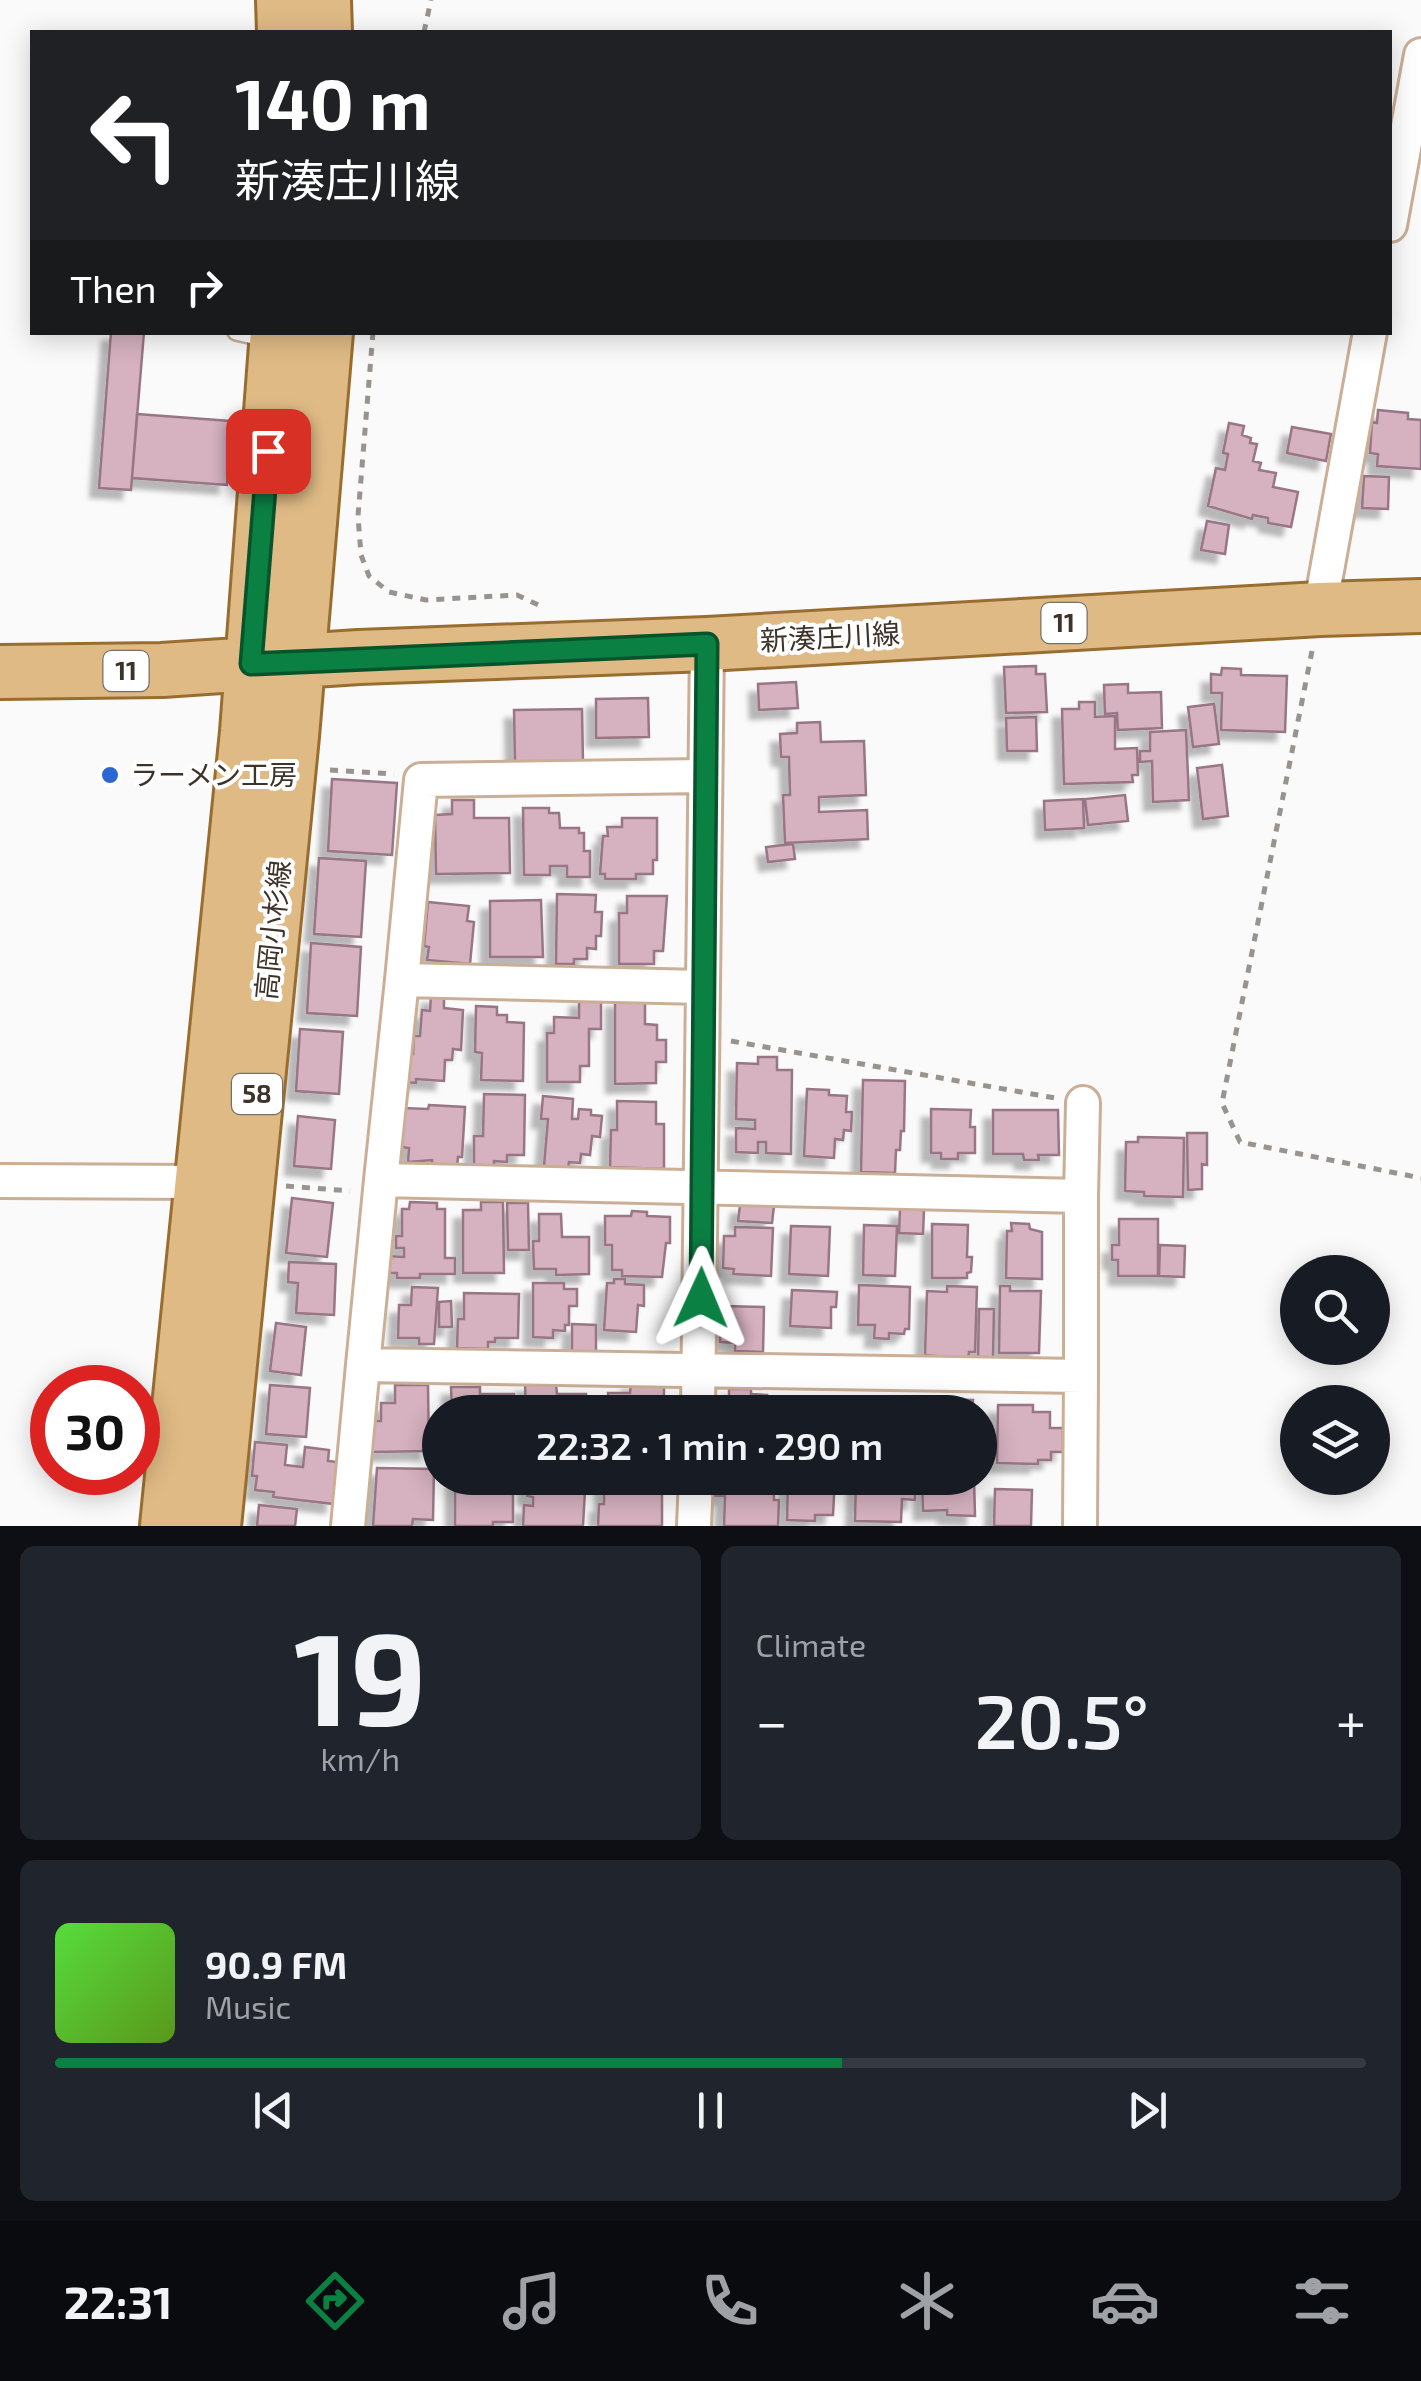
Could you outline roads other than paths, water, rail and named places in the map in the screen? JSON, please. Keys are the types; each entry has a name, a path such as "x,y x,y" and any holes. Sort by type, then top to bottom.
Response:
{"main road":[{"path":"283,0 284,30"},
{"path":"324,0 325,30"},
{"name":"高岡小杉線","path":"214,1526 274,663 279,335"},
{"name":"新湊庄川線","path":"0,672 162,670 707,644 1320,608 1421,606"},
{"name":"高岡小杉線","path":"167,1526 248,732 274,663"}],"street":[{"path":"1392,214 1421,55"},
{"path":"1320,608 1369,335"},
{"path":"699,1395 707,644"},
{"path":"348,1526 421,780 704,776"},
{"path":"402,980 703,987"},
{"path":"1080,1526 1083,1103"},
{"path":"381,1180 1081,1196"},
{"path":"0,1181 204,1182"},
{"path":"363,1365 1081,1376"},
{"path":"694,1526 695,1495"}],"place":[{"name":"ラーメン工房","path":"110,775"}]}
